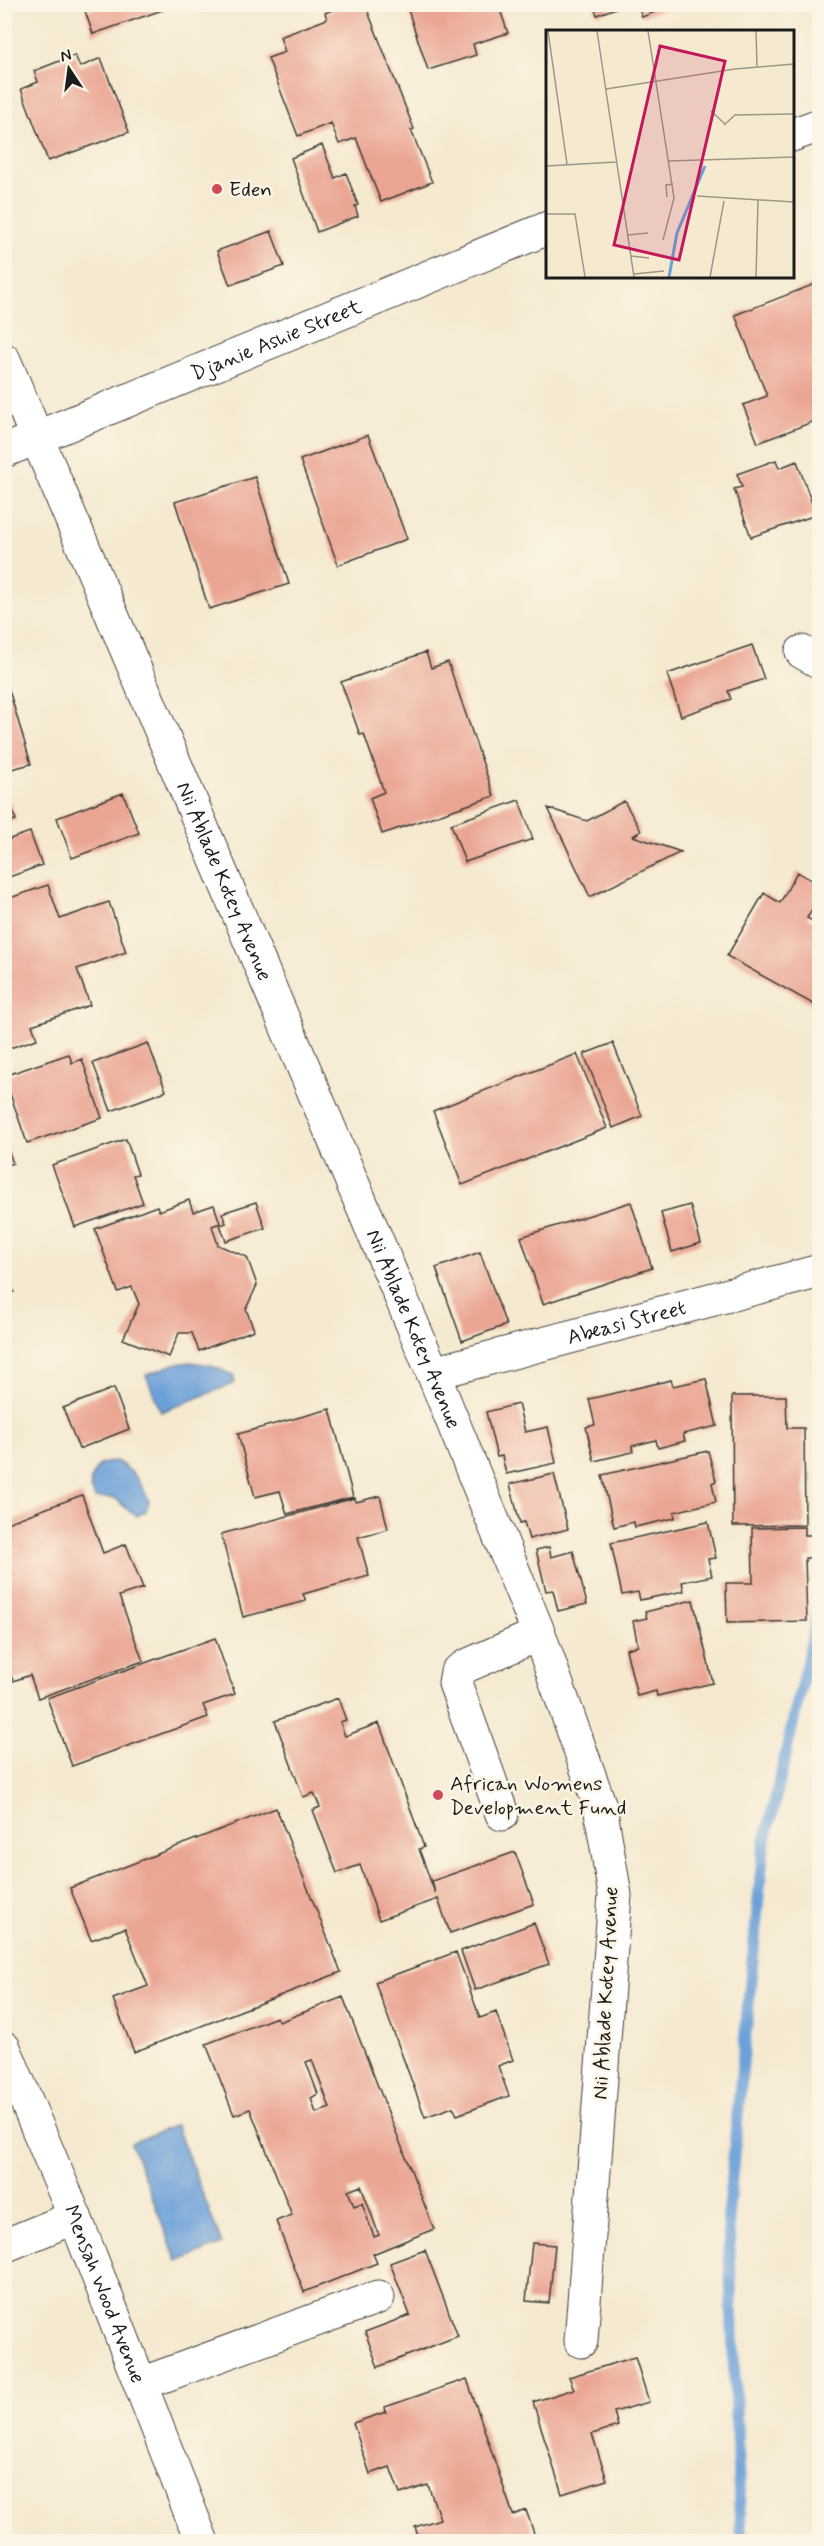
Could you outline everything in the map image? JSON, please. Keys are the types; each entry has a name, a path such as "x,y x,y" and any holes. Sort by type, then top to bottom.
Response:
{"street":[{"path":"794,134 819,125"},
{"name":"Djanie Ashie Street","path":"4,451 546,229"},
{"name":"Nii Ablade Kotey Avenue","path":"4,360 433,1373 539,1634 600,1806 615,1895 581,2341"},
{"name":"Abeasi Street","path":"433,1373 819,1271"},
{"path":"502,1814 455,1683 457,1672 466,1665 539,1634"},
{"name":"Mensah Wood Avenue","path":"4,2048 75,2217 202,2541"},
{"path":"4,2246 75,2217"},
{"path":"141,2384 378,2297"}],"water":[{"path":"191,1362 210,1365 233,1375 235,1383 161,1412 146,1375 174,1364"},
{"path":"116,1461 137,1478 149,1502 145,1512 137,1516 115,1498 95,1498 91,1489 92,1477 100,1464"},
{"path":"176,2125 222,2244 177,2262 131,2143"}],"building":[{"path":"102,4 177,5 93,34 85,11"},
{"path":"346,4 365,4 414,129 411,130 432,182 381,202 356,138 339,144 331,123 298,136 268,58 285,52 280,37 327,19 325,13"},
{"path":"406,4 498,4 508,33 473,44 476,55 428,70"},
{"path":"593,4 624,4 624,5 597,15"},
{"path":"637,4 674,4 674,5 642,17"},
{"path":"75,55 80,67 101,58 129,132 48,161 21,89 38,82 34,71"},
{"path":"322,145 335,178 346,173 358,205 355,206 358,216 317,232 291,158"},
{"path":"271,231 284,266 230,285 217,251"},
{"path":"820,282 820,419 758,443 743,405 767,396 735,315"},
{"path":"368,435 407,539 338,565 300,460"},
{"path":"776,460 779,468 797,461 816,515 751,537 734,489 742,487 737,474"},
{"path":"255,477 289,584 209,609 175,502"},
{"path":"752,645 764,679 728,691 731,699 681,716 667,674"},
{"path":"426,652 431,668 448,662 494,796 382,834 370,798 384,792 364,734 360,735 341,682"},
{"path":"4,673 31,764 4,771"},
{"path":"4,786 16,820 4,823"},
{"path":"123,793 139,833 72,858 57,818"},
{"path":"519,800 533,839 465,862 451,824"},
{"path":"624,801 641,831 633,836 681,852 590,897 548,808 587,821"},
{"path":"30,832 42,865 4,879 4,841"},
{"path":"797,872 820,885 820,897 807,918 820,925 820,1008 727,956 764,893 780,903"},
{"path":"48,885 60,919 109,902 126,952 77,969 90,1005 32,1025 37,1039 4,1050 4,900"},
{"path":"148,1043 166,1091 111,1111 93,1063"},
{"path":"613,1043 642,1116 613,1128 584,1054"},
{"path":"69,1054 72,1063 82,1059 102,1118 27,1143 4,1076"},
{"path":"577,1054 607,1128 462,1185 433,1111"},
{"path":"126,1139 138,1174 133,1175 143,1203 75,1227 52,1165"},
{"path":"4,1140 13,1163 4,1166"},
{"path":"189,1200 193,1212 214,1205 220,1223 212,1226 218,1245 247,1257 257,1285 246,1309 254,1330 199,1351 192,1333 179,1333 169,1357 123,1339 139,1304 132,1287 118,1292 95,1229 157,1206 159,1211"},
{"path":"256,1202 265,1228 226,1241 220,1225 226,1223 222,1213"},
{"path":"631,1202 652,1268 543,1304 521,1237"},
{"path":"690,1205 701,1243 672,1252 661,1213"},
{"path":"480,1252 506,1325 462,1341 436,1268"},
{"path":"4,1267 14,1292 4,1295"},
{"path":"706,1379 717,1426 683,1434 685,1441 658,1448 656,1440 632,1446 633,1452 594,1461 586,1427 595,1425 589,1399 671,1380 673,1386"},
{"path":"114,1388 129,1429 79,1449 63,1408"},
{"path":"732,1396 786,1396 787,1428 804,1428 805,1525 733,1526"},
{"path":"518,1404 525,1432 548,1427 556,1463 506,1474 502,1456 497,1457 486,1412"},
{"path":"330,1409 353,1497 287,1514 280,1491 255,1497 238,1434"},
{"path":"708,1451 716,1481 712,1483 716,1502 674,1512 675,1518 635,1527 634,1522 614,1527 602,1475"},
{"path":"554,1474 568,1529 529,1539 524,1522 520,1523 510,1484"},
{"path":"82,1495 103,1553 126,1544 143,1588 119,1596 143,1661 38,1698 30,1675 13,1681 4,1659 4,1524"},
{"path":"380,1496 388,1529 358,1537 369,1576 303,1594 306,1601 243,1617 221,1534 355,1498 356,1502"},
{"path":"708,1522 716,1558 708,1559 712,1576 682,1582 684,1591 640,1600 638,1592 622,1595 611,1543"},
{"path":"805,1527 805,1535 812,1535 812,1558 805,1558 807,1621 727,1623 726,1583 753,1583 752,1528"},
{"path":"549,1547 551,1557 573,1551 587,1604 558,1611 553,1590 546,1591 536,1550"},
{"path":"693,1600 713,1683 657,1696 656,1691 637,1696 626,1649 638,1646 633,1621 647,1618 645,1612"},
{"path":"215,1638 235,1694 203,1705 208,1717 72,1766 47,1698"},
{"path":"338,1698 346,1720 340,1722 345,1736 379,1723 424,1847 419,1849 435,1893 432,1881 515,1852 534,1904 450,1933 438,1899 379,1920 360,1865 337,1873 313,1810 320,1807 314,1793 303,1797 275,1721"},
{"path":"276,1808 341,1972 134,2052 113,1999 148,1986 125,1928 91,1940 70,1888"},
{"path":"534,1923 549,1964 475,1990 461,1951"},
{"path":"456,1952 480,2018 496,2012 513,2060 498,2066 509,2096 457,2115 453,2107 425,2117 375,1982"},
{"path":"343,1997 434,2229 373,2254 377,2263 304,2292 276,2221 292,2215 250,2109 234,2115 206,2044 277,2017 279,2022","holes":["312,2060 330,2108 316,2113 311,2098 318,2094 306,2062","361,2186 379,2235 374,2237 362,2203 354,2206 348,2191"]},
{"path":"532,2243 555,2245 549,2303 526,2301"},
{"path":"425,2250 458,2336 378,2367 365,2332 410,2315 390,2263"},
{"path":"635,2357 649,2402 614,2412 618,2426 592,2434 607,2480 562,2494 533,2402 574,2389 569,2377"},
{"path":"467,2379 513,2515 526,2510 537,2542 420,2542 415,2527 440,2519 428,2485 400,2494 390,2467 370,2474 353,2423 386,2412 385,2407"}],"waterway":[{"path":"741,2542 728,2214 763,1852 820,1606"}],"place":[{"name":"Eden","path":"217,189"},
{"name":"African Womens Development Fund","path":"438,1795"}]}
